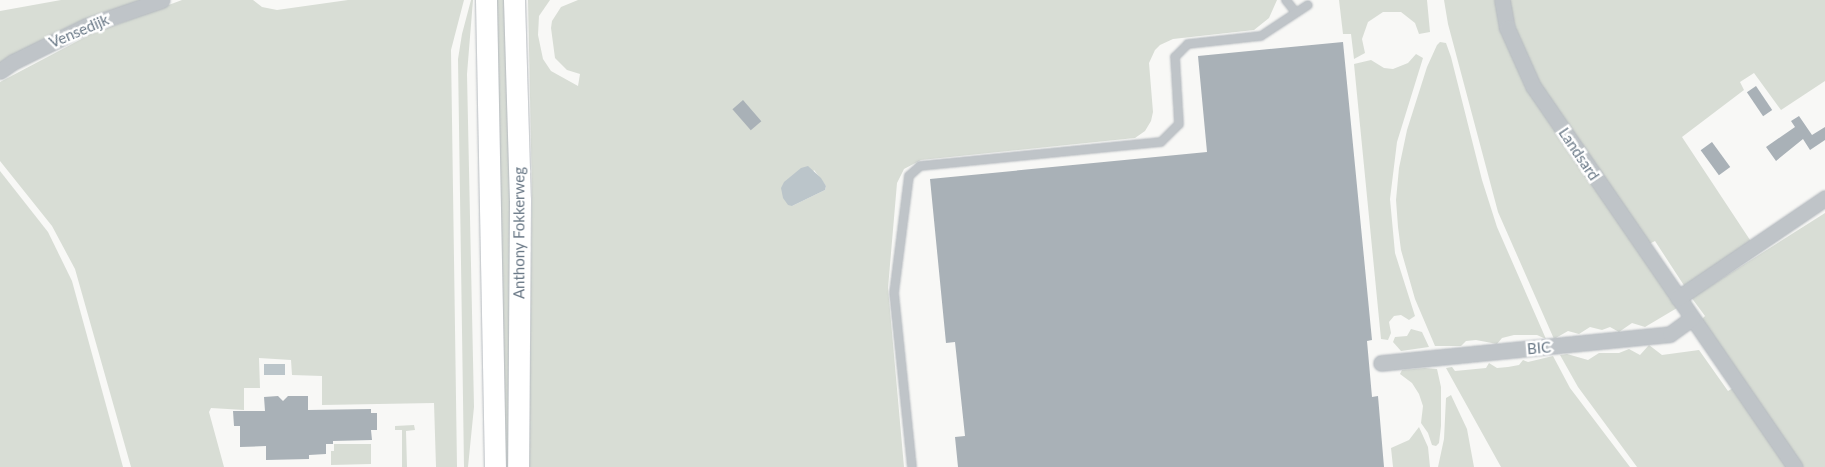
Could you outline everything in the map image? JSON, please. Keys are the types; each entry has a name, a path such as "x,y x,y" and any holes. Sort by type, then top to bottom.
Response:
{"main road":[{"name":"Anthony Fokkerweg","path":"486,0 495,467"},
{"name":"Anthony Fokkerweg","path":"514,0 520,200 518,467"}],"street":[{"name":"Vensedijk","path":"0,71 13,62 86,26 162,0"},
{"name":"Landsard","path":"1502,0 1507,28 1533,86 1795,467"},
{"path":"1678,298 1825,198"},
{"name":"BIC","path":"1381,363 1670,334 1692,318"}],"lane":[{"path":"1286,0 1296,13"},
{"path":"912,467 894,293 909,176 920,166 1160,142 1179,124 1175,57 1188,44 1261,36 1308,5"}],"shaded area":[{"path":"61,0 142,0 0,66 0,11"},
{"path":"182,0 253,0 262,7 277,10 348,0 464,0 451,50 457,467 436,467 434,403 322,405 322,376 292,375 291,360 259,358 260,388 244,388 244,410 211,408 209,412 224,467 131,467 75,269 52,226 0,161 0,82 91,34"},
{"path":"471,0 473,0 467,74 474,407 468,467 464,467 458,59"},
{"path":"494,0 507,0 511,218 508,467 502,467"},
{"path":"528,0 550,0 539,16 538,35 543,59 551,71 578,86 580,74 567,70 555,58 551,28 552,21 561,7 578,0 1277,0 1269,18 1254,30 1173,39 1160,45 1155,50 1149,63 1153,112 1151,121 1145,131 1135,138 921,160 904,169 897,183 888,288 904,467 529,467 532,194","holes":["814,170 826,186 825,190 792,206"]},
{"path":"1339,0 1427,0 1430,32 1419,34 1415,23 1401,12 1383,12 1368,22 1362,39 1365,53 1354,59 1351,34 1343,34"},
{"path":"1444,0 1496,0 1502,30 1677,308 1645,327 1632,323 1619,332 1610,327 1602,330 1590,327 1579,334 1568,331 1554,339 1498,212 1448,24"},
{"path":"1508,0 1825,0 1825,81 1781,110 1754,73 1740,82 1744,90 1682,137 1752,243 1685,287 1655,241 1649,244 1540,85 1516,30"},
{"path":"1440,42 1446,43 1451,57 1482,180 1497,227 1546,339 1537,335 1514,335 1502,338 1497,344 1476,340 1466,341 1461,346 1435,346 1415,299 1401,250 1398,227 1396,200 1399,168 1407,130 1427,67"},
{"path":"1416,54 1423,58 1397,142 1390,199 1395,253 1415,316 1409,320 1401,315 1394,316 1389,322 1391,333 1388,340 1381,339 1354,64 1371,60 1384,68 1393,69 1408,63"},
{"path":"808,166 821,178 826,186 825,190 792,206 788,205 783,198 781,188 784,182 801,168"},
{"path":"0,171 48,232 72,281 123,467 0,467"},
{"path":"1825,213 1825,467 1803,467 1701,320 1705,316 1688,293 1695,288 1699,293"},
{"path":"1411,329 1422,332 1429,347 1401,351 1393,342 1395,337 1407,336"},
{"path":"1649,345 1662,355 1699,350 1728,391 1733,388 1788,467 1637,467 1578,387 1560,355 1567,354 1588,360 1599,353 1619,353 1629,349 1640,355"},
{"path":"1553,356 1570,388 1630,467 1501,467 1446,368 1452,367 1455,371 1486,368 1489,363 1497,368 1508,367 1519,365 1523,360 1528,362"},
{"path":"264,364 285,364 285,375 264,375"},
{"path":"1437,369 1441,387 1441,426 1439,443 1436,446 1432,445 1428,433 1421,423 1423,406 1419,394 1412,383 1400,374 1402,370"},
{"path":"1451,395 1467,429 1474,467 1438,467 1444,439 1446,398"},
{"path":"414,425 415,430 406,431 407,467 402,467 402,430 395,430 395,426"},
{"path":"1419,427 1428,447 1430,467 1393,467 1391,448 1409,440"},
{"path":"334,444 371,444 371,464 331,465 331,451 334,451"}],"building":[{"path":"1343,42 1372,340 1367,341 1372,397 1378,396 1384,467 958,467 955,437 965,436 955,342 946,343 930,179 1207,152 1198,56"},
{"path":"1756,86 1772,110 1763,116 1747,92"},
{"path":"743,100 761,121 751,130 732,109"},
{"path":"1799,116 1812,135 1825,127 1825,140 1810,150 1803,139 1776,161 1766,147 1795,127 1791,121"},
{"path":"1712,142 1730,167 1719,175 1701,150"},
{"path":"278,396 283,401 288,396 308,396 308,410 371,409 371,413 377,413 377,430 371,430 372,440 333,441 333,444 326,444 326,454 309,455 309,459 266,460 266,446 240,447 240,426 234,426 233,411 265,411 264,397"}]}
